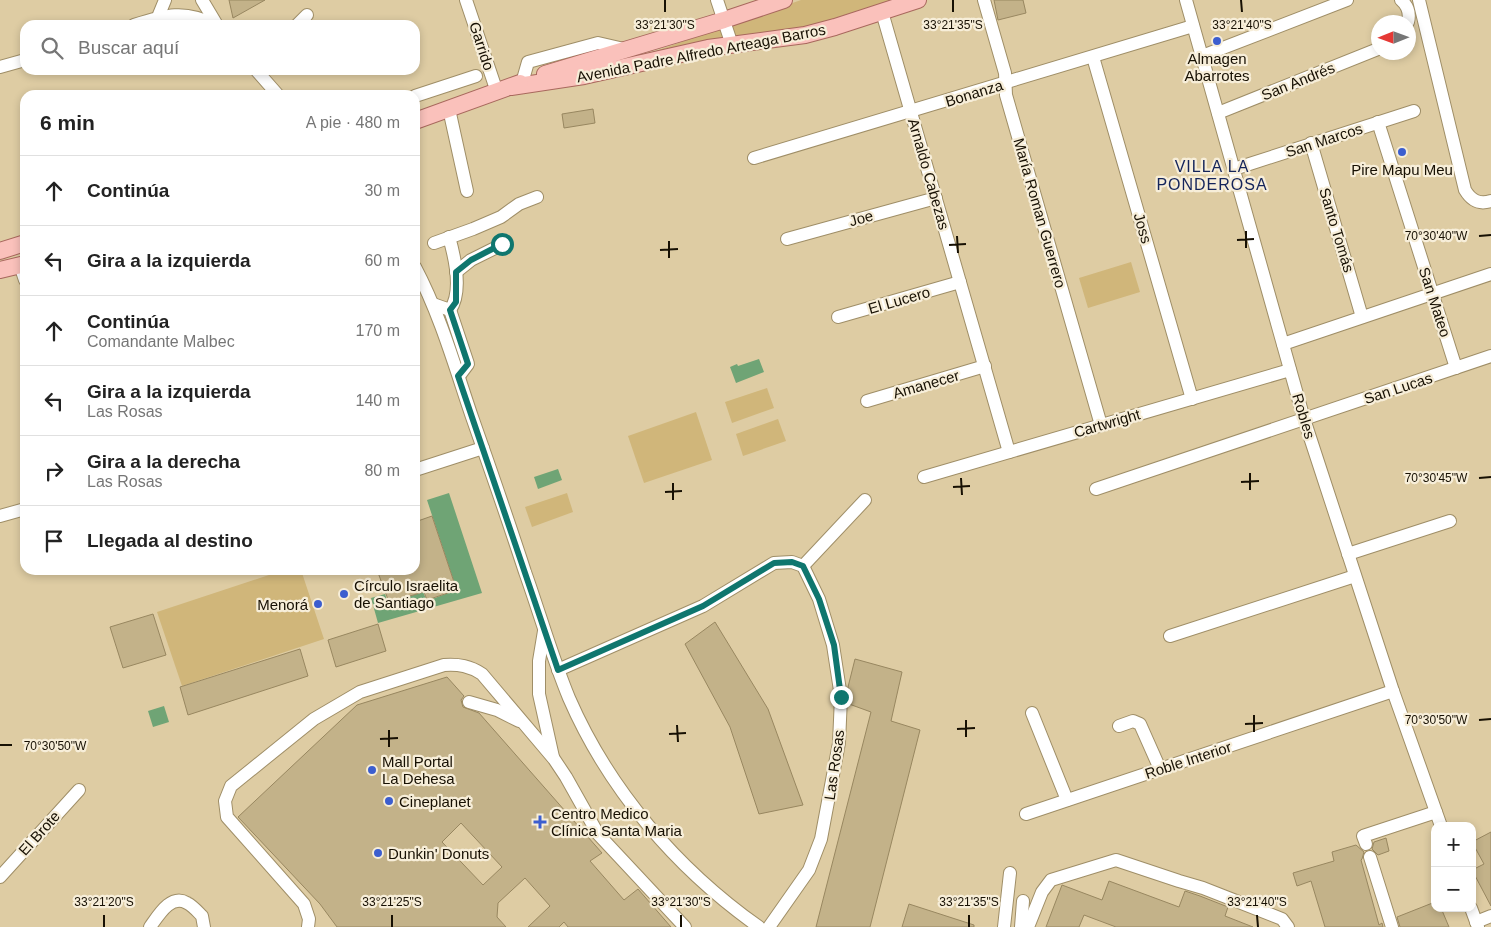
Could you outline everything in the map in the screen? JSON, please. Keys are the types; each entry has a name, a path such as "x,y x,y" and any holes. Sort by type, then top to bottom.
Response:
{"main road":[{"name":"Avenida Padre Alfredo Arteaga Barros","path":"510,87 584,76 708,48 804,35 918,0"},
{"name":"Avenida Padre Alfredo Arteaga Barros","path":"420,119 510,87 779,1"},
{"path":"0,251 20,245"},
{"path":"0,270 20,270"}],"street":[{"path":"158,17 165,0"},
{"path":"202,0 213,20"},
{"name":"Garrido","path":"466,0 510,87"},
{"path":"717,0 732,45"},
{"name":"María Roman Guerrero","path":"984,0 1005,73 1006,95 1101,425"},
{"name":"Robles","path":"1186,0 1304,419 1393,691 1440,822"},
{"path":"1202,56 1347,0"},
{"path":"1420,0 1465,190 1476,202 1491,201"},
{"name":"Arnaldo Cabezas","path":"882,12 1009,452"},
{"path":"149,20 178,14 188,14 206,20"},
{"path":"302,20 308,15"},
{"name":"Bonanza","path":"754,158 1193,26"},
{"name":"San Andrés","path":"1218,113 1371,52"},
{"name":"Joss","path":"1093,57 1192,398"},
{"path":"0,67 20,61"},
{"path":"260,75 274,90"},
{"path":"420,94 476,76"},
{"path":"449,109 467,191"},
{"name":"San Marcos","path":"1234,169 1414,111"},
{"name":"San Mateo","path":"1378,122 1456,368"},
{"name":"Santo Tomás","path":"1311,143 1362,317"},
{"path":"434,243 501,217 519,204 537,197"},
{"name":"Joe","path":"787,239 936,198"},
{"path":"449,237 456,272 456,302 450,310"},
{"path":"456,272 471,260 502,244"},
{"path":"1283,344 1491,274"},
{"name":"El Lucero","path":"838,317 960,282"},
{"path":"420,285 432,304 558,670 576,713 598,754 637,811 672,852 716,895 759,927"},
{"path":"432,304 450,310"},
{"path":"450,310 468,364 458,376"},
{"name":"San Lucas","path":"1096,489 1491,356"},
{"name":"Amanecer","path":"867,401 984,366"},
{"name":"Cartwright","path":"924,478 1290,370"},
{"path":"420,468 483,448"},
{"path":"558,670 703,606 774,563 792,562 803,566 865,500"},
{"path":"0,516 20,510"},
{"path":"1348,554 1450,521"},
{"name":"Las Rosas","path":"769,927 808,870 821,839 839,743 841,697 834,645 819,599 803,566"},
{"path":"1170,636 1355,576"},
{"path":"544,629 539,660 540,694 554,759"},
{"path":"308,927 309,920 304,904 227,817 225,801 231,786 314,719 360,692 444,665 460,665 482,674 529,728 566,777 598,834 685,927"},
{"name":"Roble Interior","path":"1026,814 1393,691"},
{"path":"469,702 497,710 529,728"},
{"path":"1032,713 1067,800"},
{"path":"1119,726 1133,721 1140,724 1160,769"},
{"name":"El Brote","path":"0,876 79,790"},
{"path":"1366,844 1363,836 1436,812"},
{"path":"1370,857 1392,927"},
{"path":"1028,927 1042,892 1051,880 1116,860 1179,882 1203,888 1282,919 1288,927"},
{"path":"1151,864 1184,876 1203,888"},
{"path":"1004,927 1010,873"},
{"path":"150,927 165,906 181,901 187,903 202,916 204,927"},
{"path":"1020,927 1023,901"},
{"path":"1472,912 1477,924 1491,916"}],"shaded area":[{"path":"801,0 892,0 785,34 633,59"},
{"path":"1131,262 1140,292 1088,308 1079,278"},
{"path":"759,359 764,372 736,383 730,367"},
{"path":"767,388 774,408 732,423 725,402"},
{"path":"696,412 712,460 644,483 628,436"},
{"path":"778,419 786,441 743,456 736,434"},
{"path":"558,469 562,480 538,489 534,477"},
{"path":"449,493 482,593 378,623 371,598 385,594 388,603 423,592 427,601 448,593 445,585 454,582 427,500"},
{"path":"567,493 573,512 532,527 525,507"},
{"path":"269,575 303,575 324,639 182,686 157,612"},
{"path":"164,706 169,722 153,727 148,711"}],"building":[{"path":"229,0 265,0 233,18"},
{"path":"994,0 1023,0 1026,13 998,20"},
{"path":"593,109 595,123 564,128 562,114"},
{"path":"432,516 454,582 445,585 448,593 427,600 424,592 389,602 379,575 420,575 420,520"},
{"path":"153,614 166,655 123,668 110,627"},
{"path":"715,622 768,709 803,805 759,814 730,727 685,644"},
{"path":"378,624 386,651 336,667 328,640"},
{"path":"300,649 308,676 188,715 180,687"},
{"path":"855,659 902,672 891,721 920,730 870,927 816,927 871,712 849,704 848,687"},
{"path":"447,677 464,696 461,700 463,707 479,713 602,853 590,861 624,900 638,889 671,927 568,927 564,922 559,927 528,927 550,906 525,878 498,903 497,917 506,927 337,927 320,904 238,817 357,705","holes":["461,823 502,867 483,885 442,842"]},
{"path":"1491,832 1491,906 1476,878 1476,868 1484,864 1476,849 1476,840"},
{"path":"1386,838 1389,851 1378,855 1372,849 1374,842"},
{"path":"1356,845 1364,852 1361,860 1379,925 1382,923 1383,927 1325,927 1311,881 1297,886 1293,873 1334,861 1332,852"},
{"path":"1109,881 1179,907 1185,891 1228,907 1225,916 1253,927 1116,927 1084,915 1079,927 1046,927 1062,885 1102,900"},
{"path":"909,904 974,925 974,927 902,927"},
{"path":"1431,904 1431,912 1443,912 1449,927 1400,927 1397,917"}],"place":[{"name":"Almagen Abarrotes","path":"1217,41"},
{"name":"Pire Mapu Meu","path":"1402,152"},
{"name":"Círculo Israelita de Santiago","path":"344,594"},
{"name":"Menorá","path":"318,604"},
{"name":"Mall Portal La Dehesa","path":"372,770"},
{"name":"Cineplanet","path":"389,801"},
{"name":"Centro Medico Clínica Santa Maria","path":"540,822"},
{"name":"Dunkin' Donuts","path":"378,853"}],"district":[{"name":"VILLA LA PONDEROSA","path":"1212,175"}],"route":[{"path":"502,244 471,260 456,272 456,302 450,310 468,364 458,376 558,670 703,606 774,563 792,562 803,566 819,599 834,645 841,697"}]}
